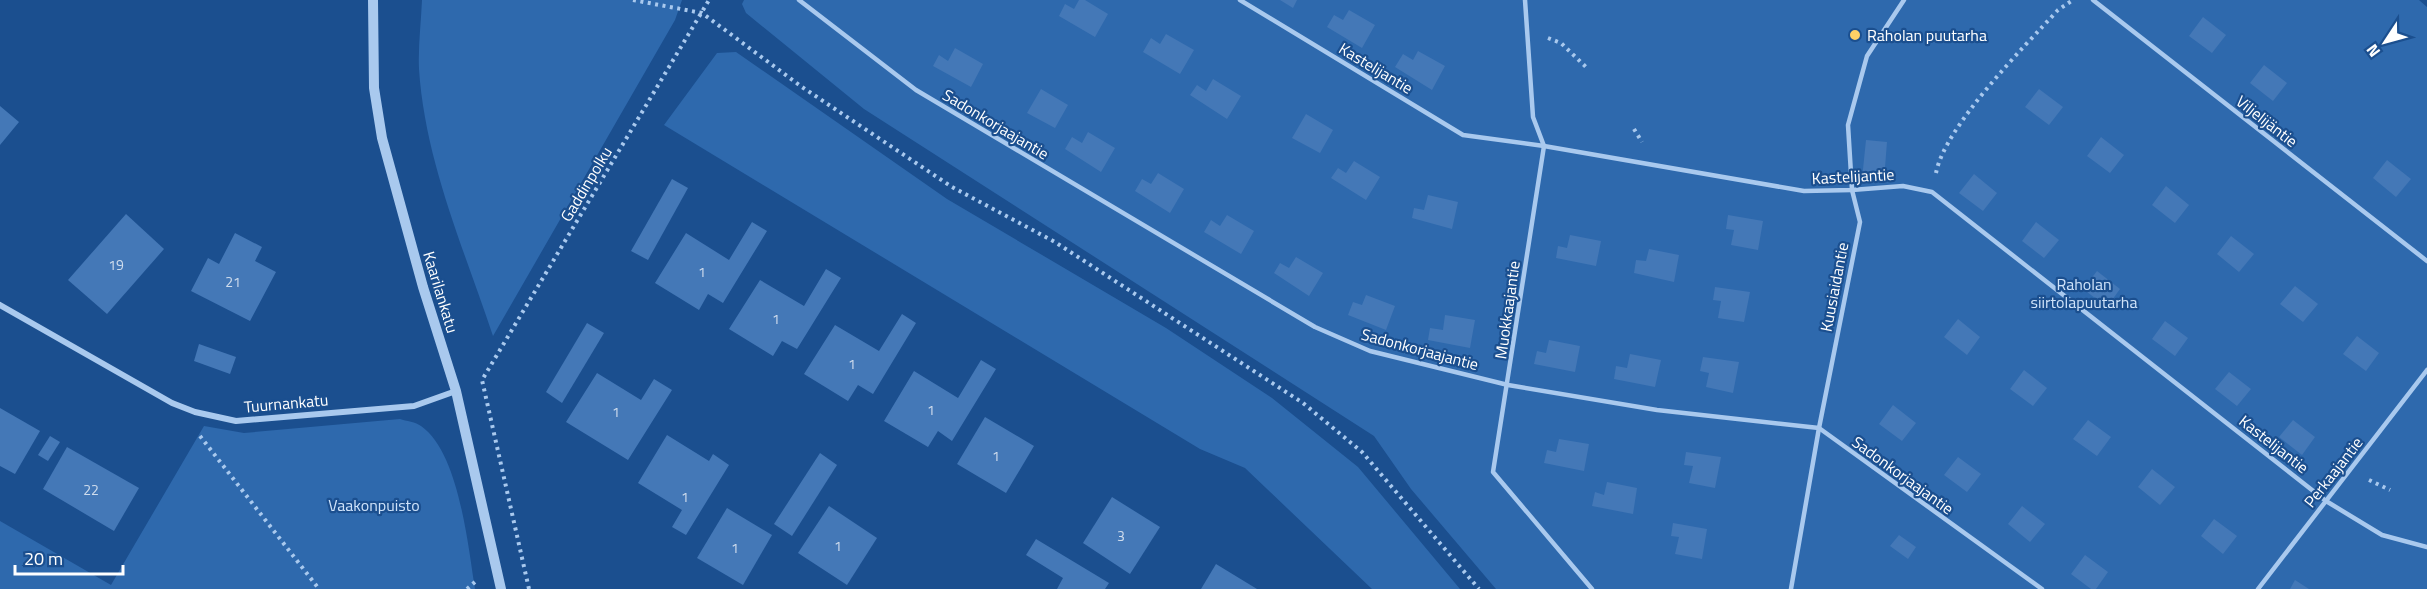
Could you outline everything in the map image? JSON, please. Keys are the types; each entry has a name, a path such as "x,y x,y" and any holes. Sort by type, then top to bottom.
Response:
{"street":[{"name":"Kaarilankatu","path":"373,0 374,88 382,138 423,287 456,391 501,589"},
{"name":"Tuurnankatu","path":"0,304 172,404 195,412 236,421 414,406 456,391"}],"lane":[{"name":"Sadonkorjaajantie","path":"799,0 916,90 1315,327 1370,351 1508,384 1657,411 1819,428 2042,589"},
{"name":"Kastelijantie","path":"1240,0 1463,135 1544,146 1804,191 1903,186 1932,192 2326,501 2382,535 2427,547"},
{"name":"Muokkaajantie","path":"1525,0 1533,117 1544,146 1493,472 1592,589"},
{"name":"Kuusiaidantie","path":"1791,589 1819,428 1860,222 1852,190 1848,125 1867,56 1904,0"},
{"name":"Viljelijäntie","path":"2093,0 2427,261"},
{"name":"Perkaajantie","path":"2258,589 2427,370"}],"path":[{"path":"633,0 702,13 802,87 952,187 1055,242 1303,403 1362,452 1479,589"},
{"name":"Gaddinpolku","path":"529,589 482,380 709,0"},
{"path":"1932,192 1936,169 1948,142 1972,110 2058,10 2074,0"},
{"path":"1527,31 1561,43 1586,68"},
{"path":"172,404 198,433 319,589"}],"green space":[{"path":"422,0 682,0 675,20 493,336 447,204 429,137 419,69"},
{"name":"Raholan siirtolapuutarha","path":"744,0 2419,0 2427,7 2427,589 1496,589 1411,489 1374,436 864,109 746,13 742,4"},
{"path":"736,52 947,199 1166,328 1272,398 1358,467 1460,589 1372,589 1245,468 1200,449 664,125 717,53"},
{"name":"Vaakonpuisto","path":"400,419 421,426 434,439 444,456 460,501 475,589 0,589 0,521 111,585 204,426 244,433"}],"building":[{"path":"1079,0 1085,0 1108,14 1095,37 1059,16 1065,4 1074,9"},
{"path":"1280,0 1297,0 1293,8"},
{"path":"1349,10 1375,25 1362,48 1327,27 1334,15 1343,20"},
{"path":"2203,17 2226,35 2212,53 2189,36"},
{"path":"1166,34 1194,50 1180,74 1143,52 1151,38 1160,44"},
{"path":"955,48 983,64 971,87 933,66 939,55 948,61"},
{"path":"1418,51 1445,66 1432,90 1395,67 1403,54 1413,60"},
{"path":"2264,65 2287,83 2273,101 2250,83"},
{"path":"1213,79 1241,96 1227,119 1190,95 1197,85 1206,91"},
{"path":"1041,89 1068,105 1055,128 1027,113"},
{"path":"2039,89 2063,107 2049,125 2025,107"},
{"path":"0,106 19,122 0,145"},
{"path":"1306,114 1333,130 1320,153 1292,138"},
{"path":"1088,132 1115,148 1101,172 1065,149 1072,137 1082,143"},
{"path":"2101,137 2124,155 2110,173 2087,156"},
{"path":"1866,140 1887,142 1884,180 1862,179"},
{"path":"2387,160 2411,179 2396,197 2373,178"},
{"path":"1354,161 1380,177 1366,200 1331,178 1338,168 1346,173"},
{"path":"1158,173 1184,189 1170,213 1135,191 1142,179 1151,184"},
{"path":"1974,174 1997,193 1983,211 1959,193"},
{"path":"672,179 688,188 648,260 631,251"},
{"path":"2166,186 2189,205 2175,223 2152,205"},
{"path":"1428,195 1458,202 1452,229 1412,218 1414,208 1424,210"},
{"path":"126,214 164,249 107,314 68,280"},
{"path":"1227,215 1254,231 1241,254 1204,232 1211,220 1220,226"},
{"path":"1728,215 1763,221 1758,250 1731,245 1734,230 1726,229"},
{"path":"752,222 767,231 723,303 708,294 699,310 655,283 686,233 729,260"},
{"path":"2036,222 2059,240 2044,258 2022,241"},
{"path":"235,233 262,247 255,261 276,272 250,321 191,291 208,258 219,264"},
{"path":"1570,235 1601,241 1596,266 1556,258 1558,246 1567,248"},
{"path":"2231,236 2254,254 2239,272 2217,254"},
{"path":"1649,249 1679,255 1674,282 1634,273 1636,260 1646,261"},
{"path":"1296,257 1323,273 1309,296 1274,273 1280,263 1289,268"},
{"path":"826,269 841,278 797,349 782,341 773,356 729,329 760,280 804,306"},
{"path":"2097,271 2120,289 2107,307 2083,289"},
{"path":"2295,286 2318,304 2303,322 2280,304"},
{"path":"1715,287 1750,292 1744,322 1718,318 1721,301 1713,300"},
{"path":"1366,295 1395,306 1386,330 1348,315 1353,302 1362,305"},
{"path":"902,314 916,323 873,394 858,385 848,401 804,374 835,325 879,351"},
{"path":"1445,315 1475,320 1470,348 1428,340 1430,328 1443,330"},
{"path":"1958,319 1980,337 1967,355 1944,337"},
{"path":"2165,321 2188,338 2175,356 2152,339"},
{"path":"587,323 604,333 562,403 546,392"},
{"path":"2357,336 2379,353 2366,371 2343,354"},
{"path":"1549,340 1580,346 1575,372 1534,364 1537,351 1546,353"},
{"path":"199,344 236,357 230,374 194,361"},
{"path":"1630,354 1661,360 1655,387 1614,379 1616,366 1627,368"},
{"path":"1703,357 1739,362 1733,393 1706,387 1709,373 1700,371"},
{"path":"981,360 996,369 952,441 938,431 928,447 884,421 914,371 958,398"},
{"path":"2024,370 2047,388 2033,406 2010,389"},
{"path":"2229,372 2251,389 2237,406 2215,389"},
{"path":"597,373 641,400 654,379 672,390 628,460 566,422"},
{"path":"1893,405 1916,423 1902,441 1879,424"},
{"path":"0,408 40,431 15,474 0,466"},
{"path":"985,417 1034,446 1006,493 957,464"},
{"path":"2088,420 2111,437 2097,456 2073,439"},
{"path":"2293,420 2315,437 2302,455 2279,437"},
{"path":"667,435 709,461 713,454 729,465 686,535 672,527 682,510 638,483"},
{"path":"50,436 60,442 48,461 38,455"},
{"path":"1559,439 1589,444 1584,471 1544,463 1547,450 1556,452"},
{"path":"67,447 139,488 114,531 43,489"},
{"path":"1686,452 1721,457 1715,488 1689,483 1693,466 1684,465"},
{"path":"820,453 837,465 792,536 774,524"},
{"path":"1958,457 1981,474 1967,492 1944,475"},
{"path":"2152,469 2175,487 2160,505 2138,487"},
{"path":"1607,482 1637,488 1633,514 1592,506 1595,492 1604,495"},
{"path":"1112,497 1160,527 1130,574 1083,543"},
{"path":"829,506 877,538 847,585 798,553"},
{"path":"2022,506 2045,524 2030,542 2008,524"},
{"path":"727,508 772,535 743,585 697,558"},
{"path":"2214,519 2237,536 2223,554 2201,536"},
{"path":"1673,523 1707,529 1702,559 1675,554 1679,537 1671,536"},
{"path":"1899,535 1916,547 1908,559 1890,546"},
{"path":"1036,539 1109,583 1105,589 1057,589 1063,578 1026,555"},
{"path":"2085,555 2108,572 2096,589 2091,589 2071,574"},
{"path":"1216,564 1257,589 1201,589"},
{"path":"2295,580 2309,589 2290,589"}],"place":[{"name":"Raholan puutarha","path":"1855,35"}]}
